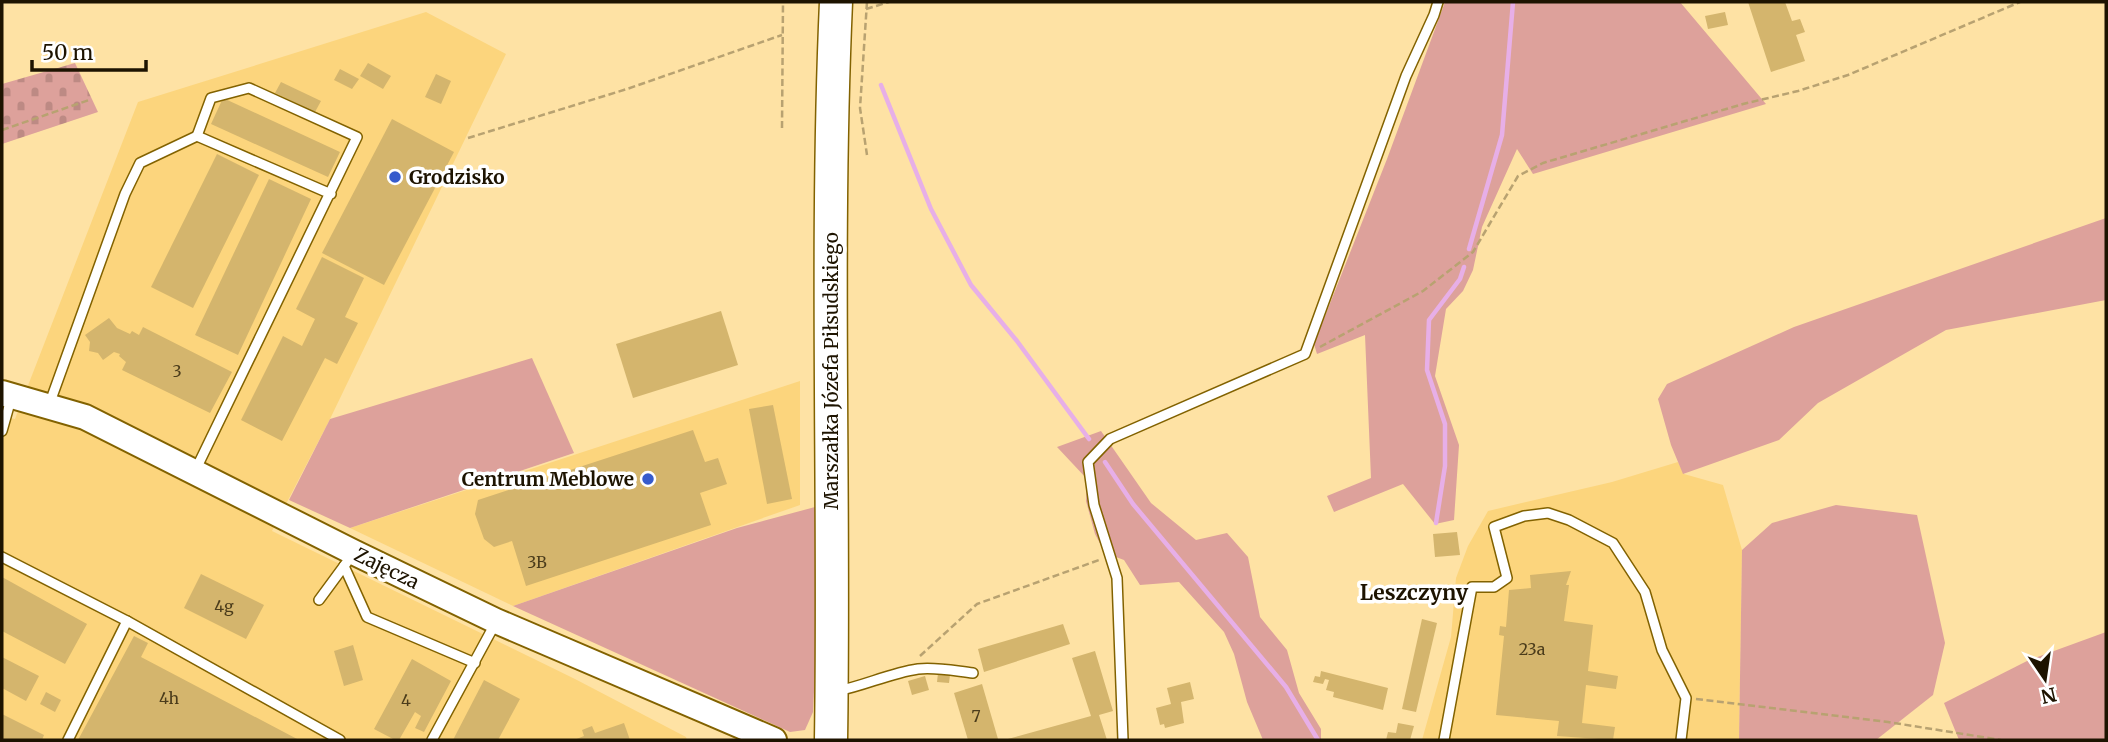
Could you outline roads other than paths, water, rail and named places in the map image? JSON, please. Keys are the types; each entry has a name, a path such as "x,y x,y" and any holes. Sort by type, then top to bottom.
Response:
{"highway":[{"name":"Marszałka Józefa Piłsudskiego","path":"831,740 833,71 851,5"}],"street":[{"name":"Zajęcza","path":"7,394 94,421 195,470 349,559 496,621 748,736 774,740"}],"lane":[{"path":"1123,740 1117,578 1094,505 1088,462 1110,439 1305,354 1406,76 1438,2"},
{"path":"49,405 125,194 140,163 197,136 211,98 249,88 357,137 195,470"},
{"path":"197,136 331,194"},
{"path":"2,431 7,394"},
{"path":"1444,740 1472,587 1494,587 1507,578 1494,527 1524,516 1548,513 1569,520 1613,543 1645,592 1662,650 1686,698 1681,740"},
{"path":"2,557 127,621 337,739"},
{"path":"319,600 349,559"},
{"path":"349,559 367,617 475,663"},
{"path":"68,740 127,621"},
{"path":"432,740 496,621"},
{"path":"832,692 915,670 937,668 973,673"}],"waterway":[{"path":"1469,249 1502,135 1513,2"},
{"path":"881,85 931,209 971,285 1017,341 1089,439"},
{"path":"1436,523 1445,466 1445,424 1427,370 1429,320 1460,279 1464,267"},
{"path":"1105,462 1133,504 1286,687 1318,740"}],"place":[{"name":"Grodzisko","path":"395,177"},
{"name":"Centrum Meblowe","path":"648,479"}],"district":[{"name":"Leszczyny","path":"1414,592"}]}
